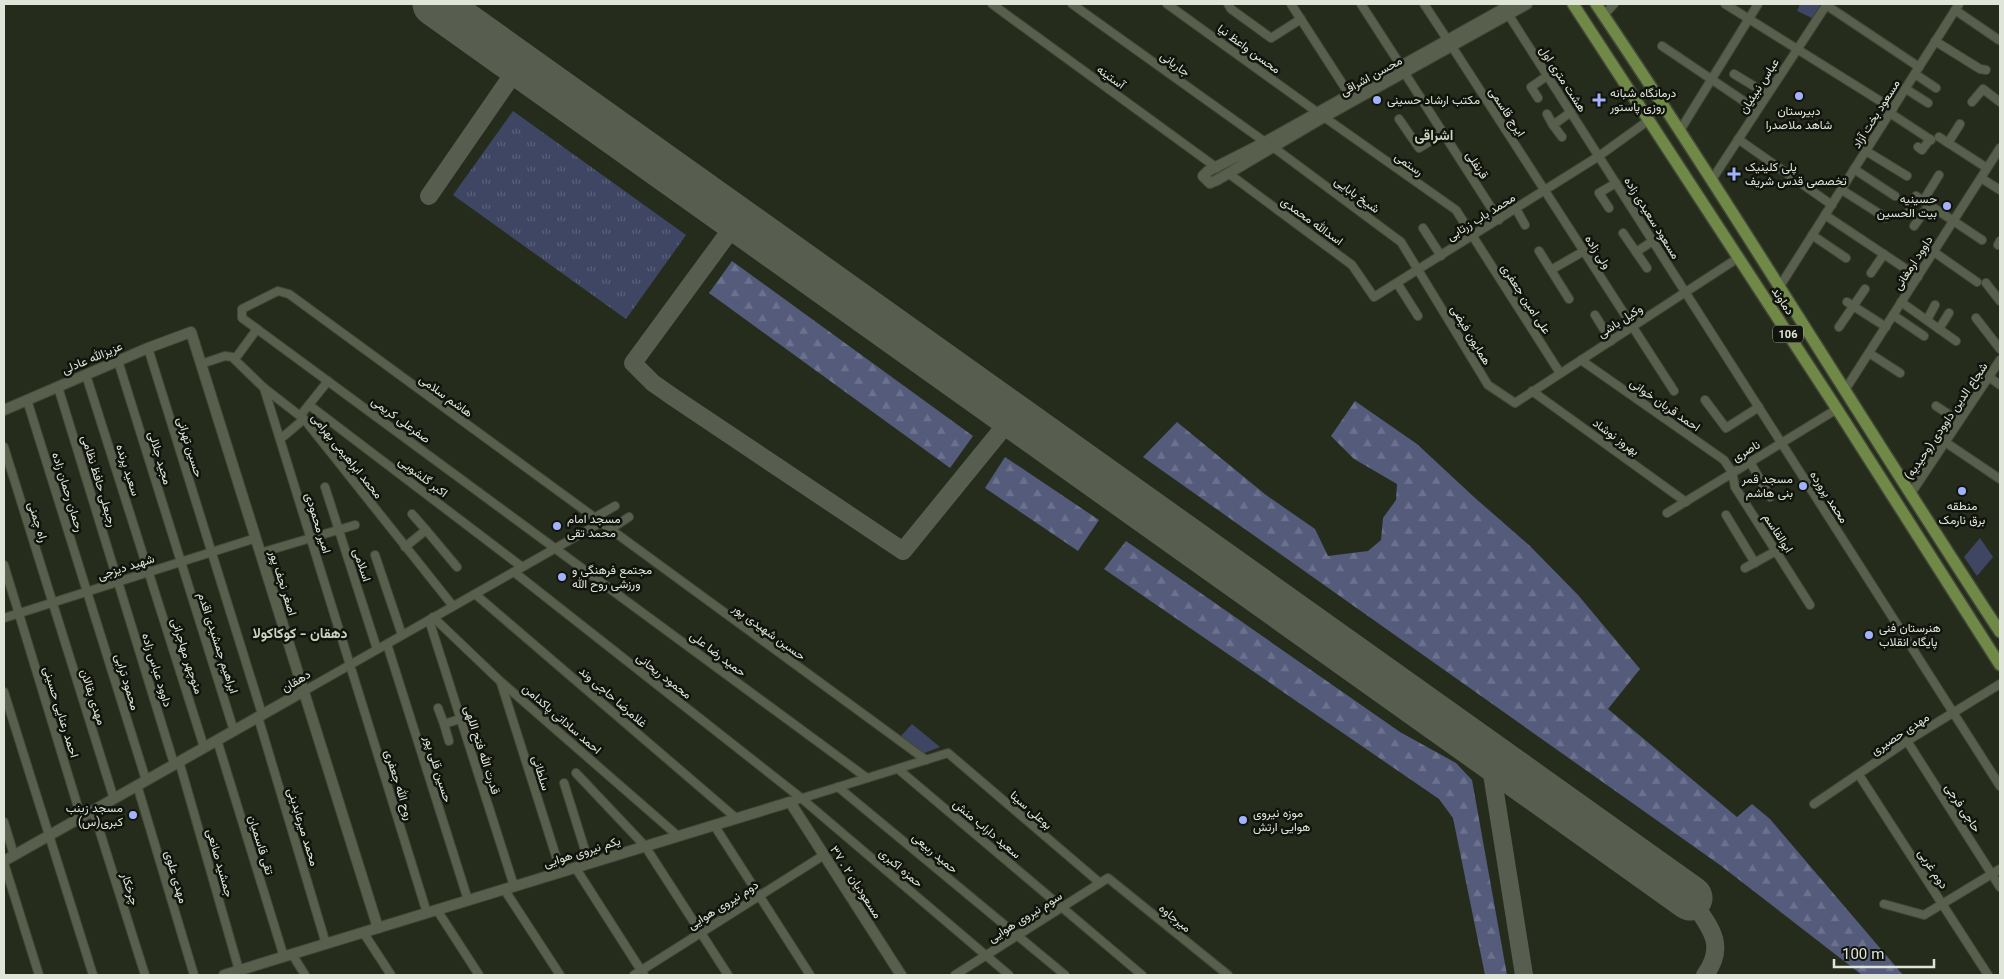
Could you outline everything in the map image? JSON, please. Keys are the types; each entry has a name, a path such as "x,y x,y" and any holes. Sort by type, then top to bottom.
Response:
{"main road":[{"name":"محسن اشراقی","path":"1269,144 1228,173 1210,183 1205,180 1203,176 1269,144 1506,8 1527,4"},
{"name":"دماوند","path":"1573,4 1837,409 2000,666"},
{"name":"دماوند","path":"1596,4 1780,286 1910,495 2000,632"},
{"name":"محسن اشراقی","path":"1320,115 1348,94 1402,69"},
{"name":"عزیزالله عادلی","path":"4,410 148,348 191,332"},
{"name":"اصغر نجف پور","path":"191,332 378,928"},
{"name":"دهقان","path":"4,862 304,691"},
{"name":"یکم نیروی هوایی","path":"224,975 790,802"},
{"name":"مسعودیان ۲ . ۳۷","path":"790,802 901,975"}],"street":[{"name":"آستینه","path":"992,4 1217,168"},
{"name":"جاریانی","path":"1072,4 1269,144"},
{"name":"محسن واعظ نیا","path":"1167,4 1320,115"},
{"path":"1228,4 1231,9 1271,38 1301,19"},
{"path":"1292,4 1348,94"},
{"name":"قرنفلی","path":"1361,4 1499,220"},
{"name":"ایرج قاسمی","path":"1424,4 1544,190"},
{"path":"1604,15 1614,4"},
{"path":"1725,4 1933,138 1948,143 1987,168"},
{"path":"1679,132 1758,4"},
{"path":"1826,4 1919,67"},
{"name":"عباس نبیئیان","path":"1711,181 1826,4"},
{"path":"1957,7 1999,40"},
{"name":"مسعود بخت آزاد","path":"1780,286 1957,7"},
{"name":"هشت متری اول","path":"1506,8 1599,156"},
{"path":"1936,41 1980,69 1986,70"},
{"path":"1662,46 1757,110"},
{"path":"1734,74 1768,94"},
{"path":"1915,74 1936,88"},
{"path":"1538,98 1531,87 1547,76"},
{"path":"1906,88 1928,103"},
{"path":"1972,102 1982,89 2000,102"},
{"path":"1553,125 1571,112"},
{"path":"1547,114 1562,137"},
{"name":"رستمی","path":"1320,115 1456,210 1473,237"},
{"path":"1399,119 1419,148 1443,133"},
{"name":"محمد باب زرتابی","path":"1374,297 1473,237 1599,156 1649,120"},
{"path":"1948,143 1960,124"},
{"path":"1918,147 1922,150 1933,138"},
{"path":"1738,139 1832,205"},
{"name":"شیخ بابایی","path":"1269,144 1401,242 1418,270"},
{"path":"1866,151 1907,176"},
{"name":"داوود ارمغانی","path":"1845,390 1999,152"},
{"name":"مسعود سعیدی زاده","path":"1599,156 1685,292"},
{"path":"1854,170 1895,196"},
{"name":"اسدالله محمدی","path":"1228,173 1352,265 1374,297"},
{"path":"1908,213 1922,200 1939,175"},
{"path":"1981,178 2000,190"},
{"path":"1608,208 1599,193 1616,183"},
{"name":"ولی زاده","path":"1544,190 1674,391"},
{"path":"1842,190 1886,218"},
{"path":"1922,200 1982,240"},
{"path":"1914,226 1922,200"},
{"path":"1516,209 1525,225"},
{"path":"1825,215 1918,277"},
{"path":"1423,228 1440,256"},
{"path":"1623,233 1647,268"},
{"path":"1812,235 1846,258"},
{"name":"علی امین جعفری","path":"1473,237 1560,373"},
{"path":"1636,252 1653,241"},
{"path":"1538,251 1569,299"},
{"path":"1551,270 1584,251"},
{"path":"1934,252 1977,282"},
{"path":"1871,273 1884,254"},
{"name":"وکیل باشی","path":"1515,403 1738,258"},
{"name":"همایون فیضی","path":"1418,270 1488,384 1515,403"},
{"path":"1397,283 1418,316"},
{"path":"1986,283 2000,301"},
{"path":"1839,327 1850,304 1865,289"},
{"name":"صفرعلی کریمی","path":"278,291 243,308 241,316 556,548"},
{"name":"هاشم سلامی","path":"278,291 289,294 597,520"},
{"name":"محمد پرورده","path":"1685,292 2000,786"},
{"path":"1902,302 1956,341"},
{"path":"1850,304 1886,327"},
{"path":"1926,320 1935,305"},
{"path":"1939,329 1949,313"},
{"path":"1595,315 1611,340"},
{"path":"1893,316 1924,336"},
{"path":"1976,318 2000,349"},
{"path":"201,364 227,356 234,359 257,329"},
{"name":"حسین تهرانی","path":"148,348 260,716"},
{"path":"1869,353 1900,373"},
{"name":"محمد ابراهیمی بهرامی","path":"234,359 264,388 302,418 453,606"},
{"name":"احمد قربان خوانی","path":"1581,360 1724,460 1732,472"},
{"name":"شجاع الدین داوودی (وحیدیه)","path":"1910,495 2000,360"},
{"name":"مجید جلالی","path":"118,361 180,562"},
{"name":"سعید پرنده","path":"86,375 149,572"},
{"path":"1989,377 2000,385"},
{"path":"284,436 302,418 309,405 328,381"},
{"name":"رجبعلی حافظ نظامی","path":"58,387 118,582"},
{"name":"امیر محمودی","path":"264,388 350,664"},
{"name":"بهروز نوشاد","path":"1532,391 1686,502"},
{"name":"رحمان رحمان زاده","path":"27,400 87,592"},
{"path":"1705,400 1726,428 1759,408"},
{"name":"اکبر گلشویی","path":"309,405 522,567"},
{"path":"1936,406 1959,421"},
{"name":"ناصری","path":"1667,513 1837,409"},
{"path":"1945,442 2000,479"},
{"name":"راه چمنی","path":"4,447 51,603"},
{"path":"1750,462 1770,497"},
{"name":"ابوالقاسم","path":"1732,472 1735,487 1810,605"},
{"name":"اسلامی","path":"325,487 377,649"},
{"name":"دهقان","path":"304,691 556,548 615,506"},
{"path":"412,514 458,567"},
{"path":"1726,515 1755,563"},
{"path":"609,530 629,517"},
{"name":"حسین شهیدی پور","path":"597,520 926,760"},
{"path":"260,553 355,525"},
{"path":"405,547 426,530"},
{"name":"شهید دیزجی","path":"4,618 256,538"},
{"name":"حمید رضا علی","path":"556,548 867,778"},
{"path":"1746,568 1776,551"},
{"path":"375,555 402,635"},
{"name":"ابراهیم جمشیدی اقدم","path":"180,562 234,730"},
{"name":"احمد رعنایی حسینی","path":"4,565 81,817"},
{"name":"منوچهر مهاجرانی","path":"149,572 204,747"},
{"name":"محمود ریحانی","path":"514,572 801,798"},
{"name":"داوود عباس زاده","path":"118,582 177,763"},
{"name":"محمود ترابی","path":"87,592 142,782"},
{"name":"غلامرضا حاجی وند","path":"475,594 736,818"},
{"name":"مهدی بقالان","path":"51,603 114,798"},
{"name":"احمد ساداتی پاکدامن","path":"431,619 678,836"},
{"name":"قدرت الله فتح اللهی","path":"431,619 509,888 560,975"},
{"name":"حسین قلی پور","path":"387,644 468,900"},
{"name":"روح الله جعفری","path":"350,664 432,912 479,975"},
{"name":"سلطانی","path":"500,681 561,872"},
{"name":"مهدی حصیری","path":"1814,804 1907,741 2000,684"},
{"path":"4,692 93,975"},
{"path":"438,708 449,741"},
{"name":"محمد میرعابدینی","path":"260,716 326,944"},
{"path":"444,724 460,719"},
{"name":"تقی قاسمیان","path":"217,740 288,955 306,975"},
{"name":"حاجی فرجی","path":"1907,741 2000,887"},
{"name":"یکم نیروی هوایی","path":"790,802 948,753"},
{"name":"بوعلی سینا","path":"948,753 1100,883"},
{"name":"جمشید صانعی","path":"177,763 239,970"},
{"name":"سعید داراب منش","path":"898,768 1142,975"},
{"path":"576,773 645,846 728,975"},
{"name":"دوم غربی","path":"1859,775 1988,975"},
{"name":"مهدی علوی","path":"142,782 194,975"},
{"path":"564,783 589,863"},
{"name":"حمید ربیعی","path":"838,787 1065,975"},
{"name":"حمزه اکبری","path":"801,798 1009,975"},
{"name":"چرخکار","path":"94,810 145,975"},
{"path":"4,822 14,855"},
{"path":"714,825 810,975"},
{"name":"دوم نیروی هوایی","path":"634,975 643,973 700,933 824,855"},
{"path":"4,862 39,975"},
{"path":"576,867 643,973"},
{"path":"1884,904 1924,916 2000,869"},
{"name":"سوم نیروی هوایی","path":"959,974 1108,878"},
{"name":"میرجاوه","path":"1108,878 1228,975"},
{"path":"363,932 391,975"}],"green space":[{"path":"1800,4 1821,4 1812,18 1797,11"},
{"path":"513,111 686,235 626,319 453,195"},
{"path":"732,261 973,436 950,468 709,293"},
{"path":"1355,401 1417,444 1529,545 1578,595 1640,669 1608,709 1737,817 1752,804 1770,819 1903,975 1862,975 1720,865 1143,457 1177,422 1266,495 1315,529 1328,556 1368,551 1381,540 1383,518 1396,500 1397,484 1354,459 1331,436"},
{"path":"1005,457 1099,520 1078,551 985,488"},
{"path":"1980,538 1993,557 1977,576 1964,557"},
{"path":"1126,541 1400,732 1456,763 1472,780 1507,975 1485,975 1453,818 1439,799 1104,569"},
{"path":"912,724 940,747 922,754 901,736"}],"taxiway":[{"path":"429,196 520,64"},
{"path":"738,220 633,363 653,383 903,551 1013,416"},
{"path":"1489,755 1524,975"},
{"path":"1690,898 1709,926 1715,944 1712,964 1705,975"}],"runway":[{"path":"435,4 1690,898"}],"place":[{"name":"دبیرستان شاهد ملاصدرا","path":"1799,96"},
{"name":"مکتب ارشاد حسینی","path":"1377,100"},
{"name":"درمانگاه شبانه روزی پاستور","path":"1599,100"},
{"name":"پلی کلینیک تخصصی قدس شریف","path":"1734,174"},
{"name":"حسینیه بیت الحسین","path":"1947,206"},
{"name":"مسجد قمر بنی هاشم","path":"1803,486"},
{"name":"منطقه برق نارمک","path":"1962,491"},
{"name":"مسجد امام محمد تقی","path":"557,526"},
{"name":"مجتمع فرهنگی و ورزشی روح الله","path":"562,577"},
{"name":"هنرستان فنی پایگاه انقلاب","path":"1869,635"},
{"name":"مسجد زینب کبری(س)","path":"133,815"},
{"name":"موزه نیروی هوایی ارتش","path":"1243,820"}],"district":[{"name":"اشراقی","path":"1434,135"},
{"name":"دهقان - کوکاکولا","path":"300,633"}]}
